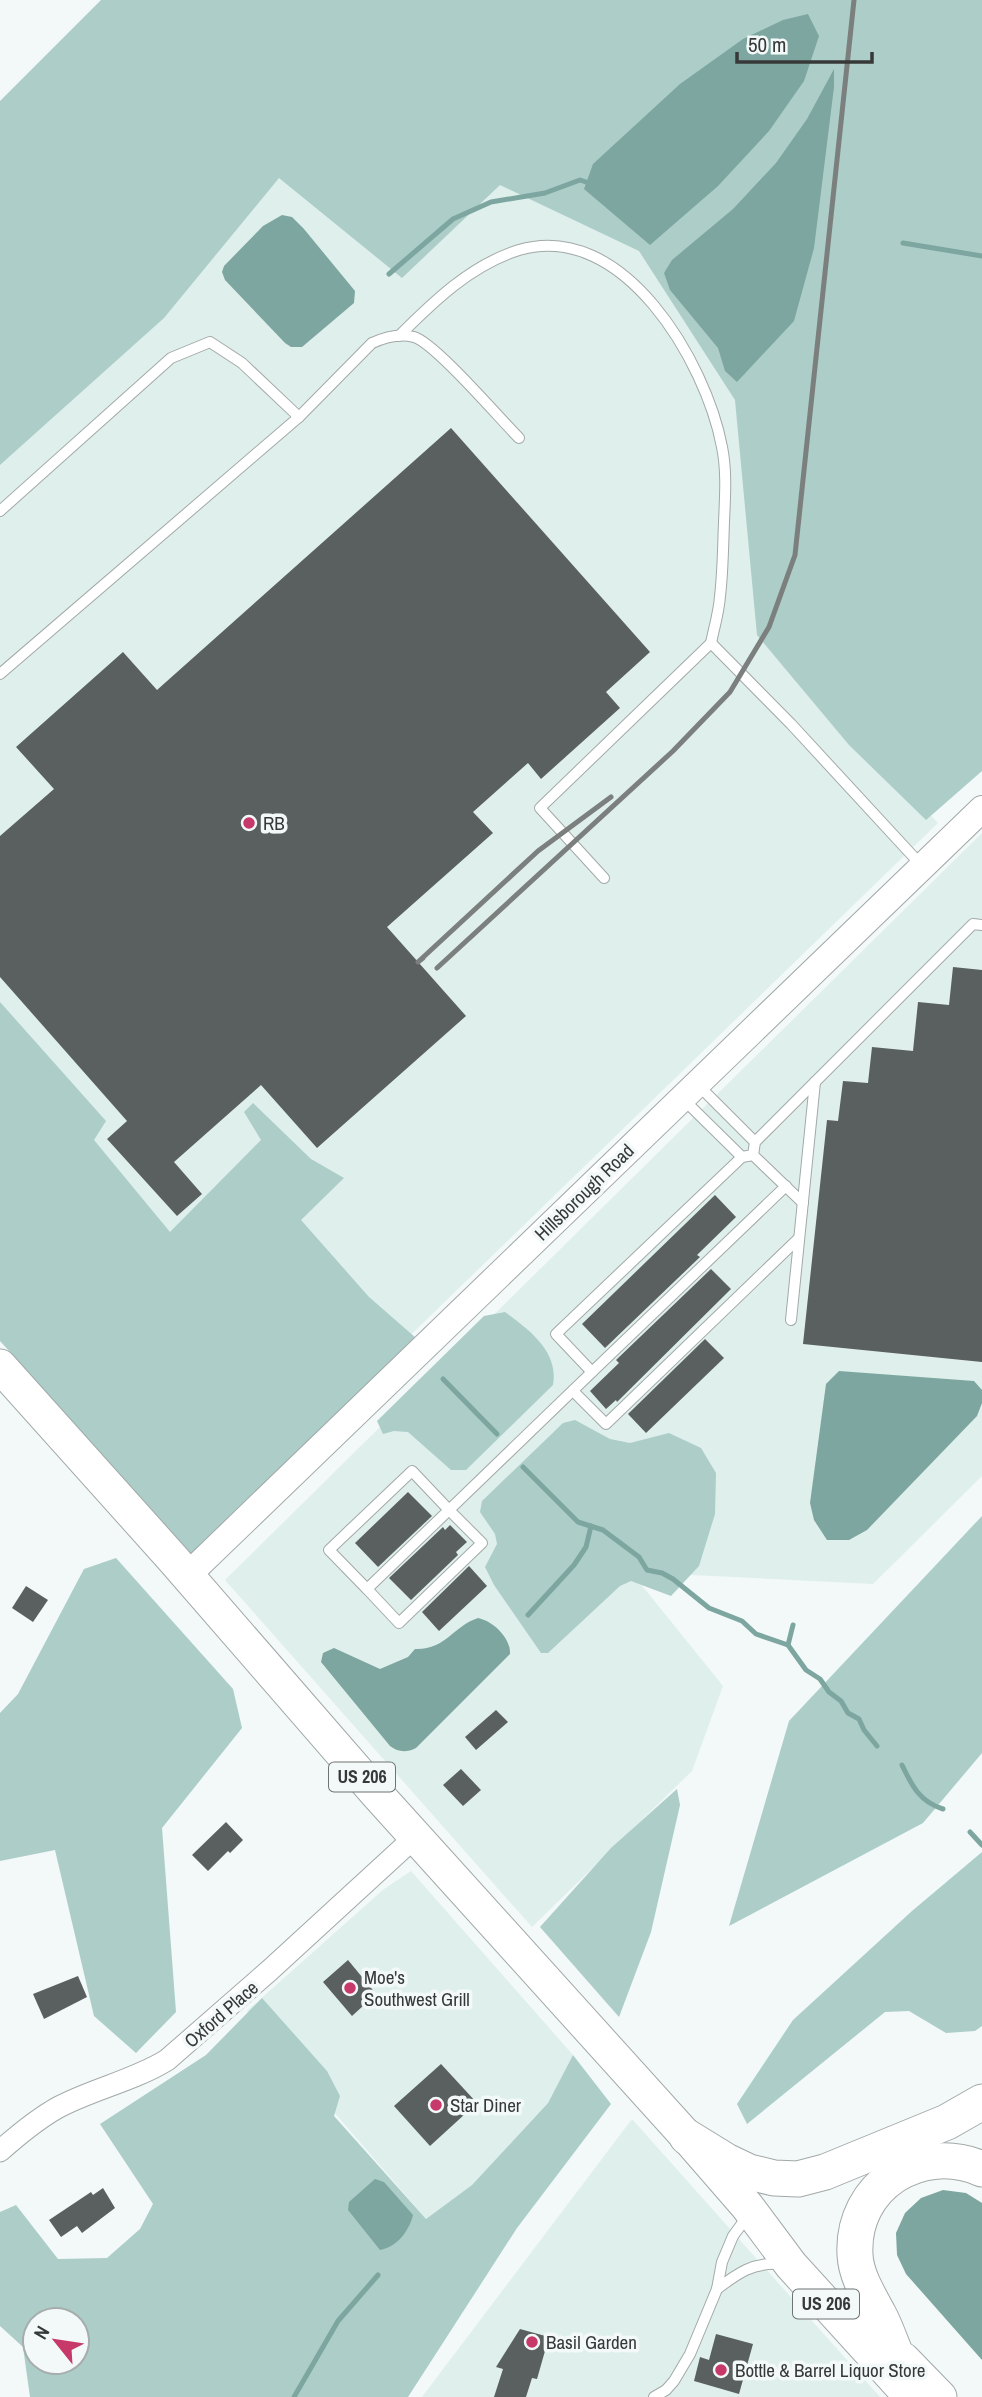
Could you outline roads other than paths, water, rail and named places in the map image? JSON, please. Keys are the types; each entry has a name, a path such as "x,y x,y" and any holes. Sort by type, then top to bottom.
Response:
{"highway":[{"path":"687,2137 750,2172 774,2178 798,2179 825,2172 935,2127 982,2102"},
{"path":"894,2350 868,2295 855,2255 857,2233 868,2202 880,2187 910,2166 943,2160 982,2169"}],"main road":[{"name":"US 206","path":"0,1366 188,1576 415,1837 687,2137 749,2208 791,2265 911,2397"},
{"name":"US 206","path":"749,2208 797,2249 940,2397"}],"street":[{"name":"Hillsborough Road","path":"188,1576 982,809"},
{"name":"Oxford Place","path":"0,2151 28,2127 58,2107 150,2071 167,2060 415,1837"}],"lane":[{"path":"399,336 436,299 476,270 520,250 559,245 595,256 628,279 657,307 707,397 722,447 726,482 720,598 711,643 540,808 604,878"},
{"path":"0,674 299,417 372,343 385,337 415,337 434,350 519,438"},
{"path":"0,511 171,358 210,342 242,363 299,417"},
{"path":"711,643 791,724 922,866"},
{"path":"592,1372 556,1334 748,1156 755,1142 973,924 982,925"},
{"path":"791,1320 815,1082"},
{"path":"689,1091 755,1142"},
{"path":"689,1091 748,1156 803,1203"},
{"path":"367,1589 786,1186"},
{"path":"573,1391 606,1424 799,1238"},
{"path":"412,1471 449,1510 482,1543 399,1623 329,1550 412,1471"},
{"path":"654,2397 666,2390 682,2369 717,2289 722,2262 749,2208"},
{"path":"717,2289 748,2267 791,2265"}],"waterway":[{"path":"389,274 453,219 491,202 545,193 580,180 586,182"},
{"path":"903,243 982,256"},
{"path":"443,1379 497,1434"},
{"path":"523,1467 578,1522 603,1530 639,1557 647,1570 673,1579 709,1608 742,1621 756,1634 788,1645 806,1670 820,1679 829,1692 841,1701 848,1713 859,1719 877,1746"},
{"path":"528,1615 574,1565 586,1547 591,1526"},
{"path":"788,1645 793,1625"},
{"path":"902,1765 909,1780 923,1798 943,1809"},
{"path":"970,1832 982,1845"},
{"path":"294,2397 338,2321 378,2275"}],"railway":[{"path":"437,968 673,751 730,692 769,627 795,555 854,0"},
{"path":"423,958 418,962 538,851 611,797"}],"place":[{"name":"RB","path":"249,823"},
{"name":"Moe's Southwest Grill","path":"350,1988"},
{"name":"Star Diner","path":"436,2105"},
{"name":"Basil Garden","path":"532,2342"},
{"name":"Bottle & Barrel Liquor Store","path":"721,2370"}]}
